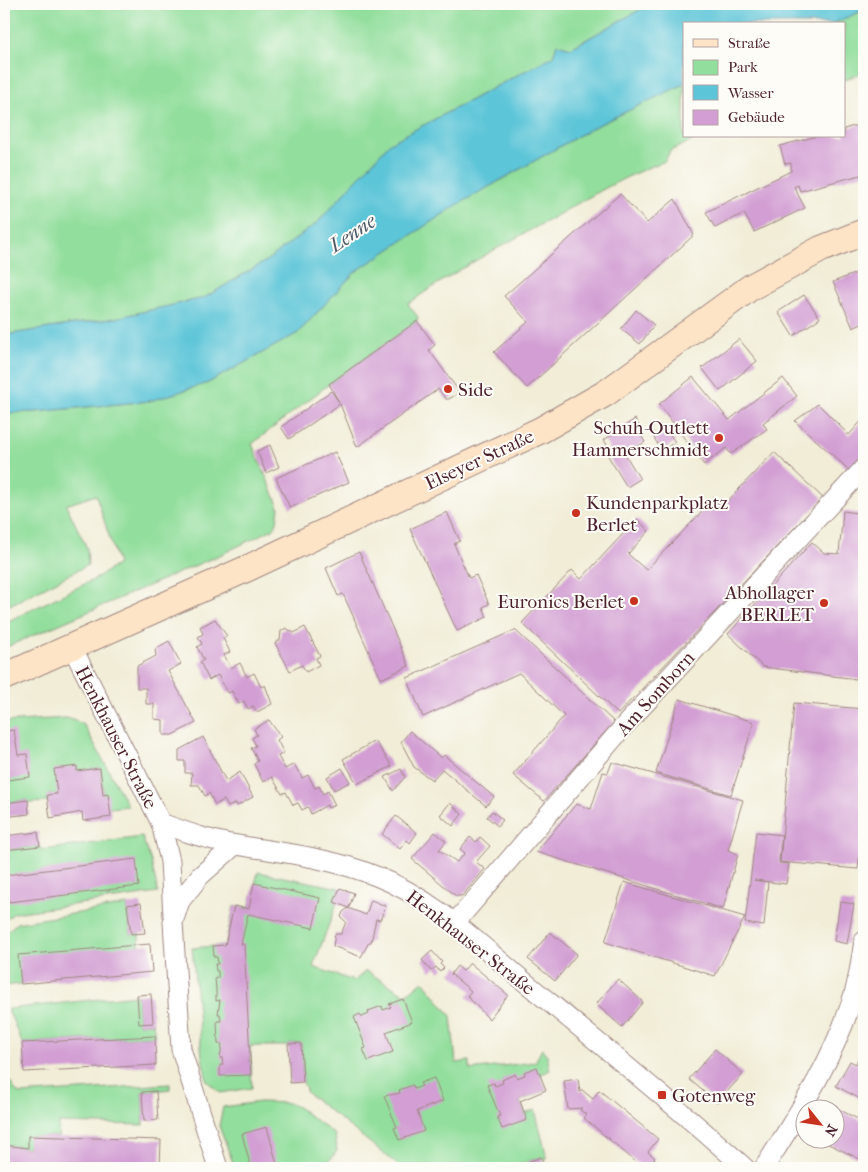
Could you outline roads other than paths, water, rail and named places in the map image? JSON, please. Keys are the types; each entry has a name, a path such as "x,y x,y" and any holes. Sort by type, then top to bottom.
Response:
{"main road":[{"name":"Elseyer Straße","path":"4,677 246,569 541,430 606,393 751,287 821,249 864,232"}],"street":[{"name":"Am Somborn","path":"454,924 624,726 864,468"},
{"name":"Henkhauser Straße","path":"72,647 161,823 196,836 236,845 282,851 347,866 377,876 404,889 454,924 682,1111 745,1168"},
{"path":"161,823 170,861 181,1049 218,1168"},
{"path":"173,922 180,901 200,876 236,845"},
{"path":"764,1168 801,1110 839,1031 854,995 864,941"}],"water":[{"name":"Lenne","path":"664,4 864,4 864,10 837,22 683,22 683,84 594,127 457,205 355,272 298,333 208,383 150,401 35,412 4,413 4,335 115,318 204,298 266,261 317,223 390,143 553,56 557,44 571,48 643,8"}],"place":[{"name":"Side","path":"448,389"},
{"name":"Schuh-Outlett Hammerschmidt","path":"719,438"},
{"name":"Kundenparkplatz Berlet","path":"576,513"},
{"name":"Euronics Berlet","path":"634,601"},
{"name":"Abhollager BERLET","path":"824,603"},
{"name":"Gotenweg","path":"662,1095"}]}
